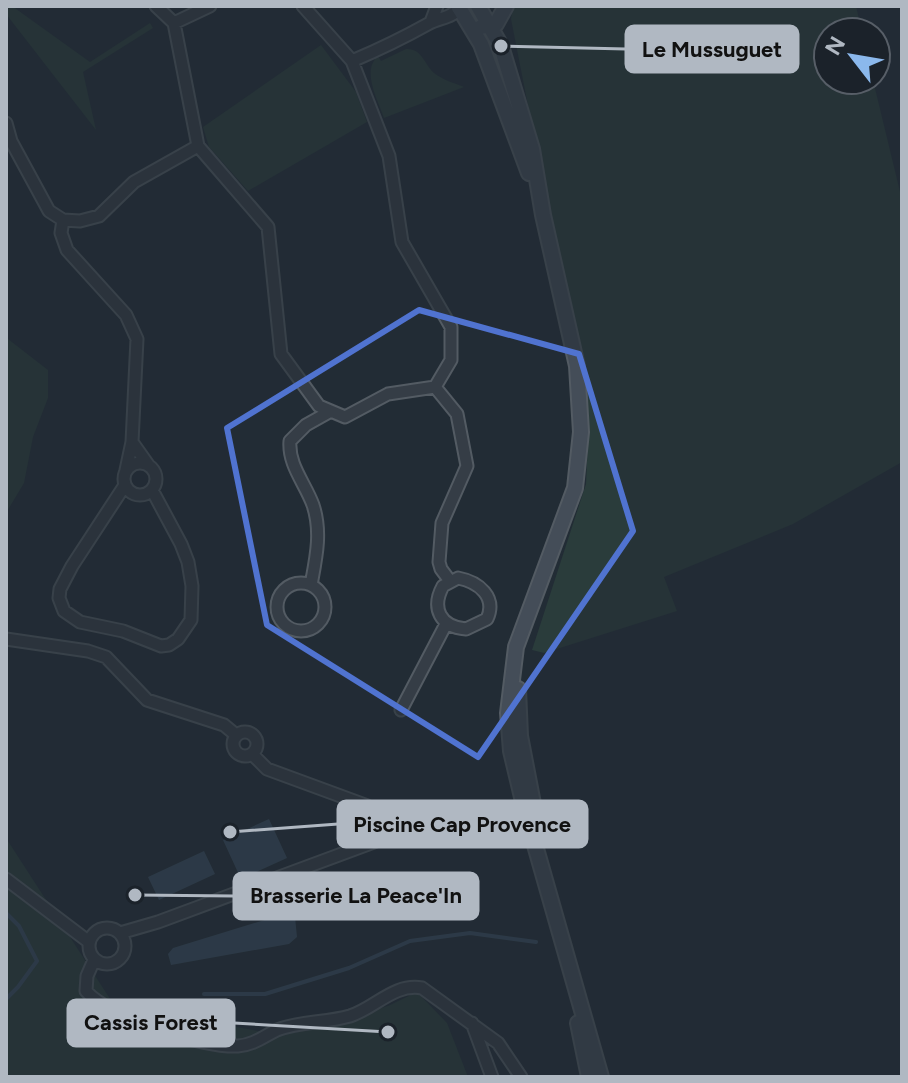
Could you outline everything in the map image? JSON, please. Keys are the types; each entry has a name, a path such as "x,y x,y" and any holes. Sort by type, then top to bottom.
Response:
{"main road":[{"path":"471,26 490,26 502,15 506,6"},
{"path":"460,7 481,44 506,105 543,215"},
{"path":"481,7 501,46 532,149 543,215 577,366 581,432 575,488 516,647 508,713 511,751 601,1077"},
{"path":"471,26 481,7"},
{"path":"563,940 589,1077"}],"street":[{"path":"156,6 174,23 198,146 268,227 281,354 325,408 345,417 388,394 435,387"},
{"path":"174,23 210,6"},
{"path":"303,6 352,61 389,156 402,242 451,327 451,360 435,387"},
{"path":"431,22 437,6"},
{"path":"352,61 415,34 431,22 449,17 460,7"},
{"path":"6,123 11,141 49,211 63,220 80,221 99,216 134,182 198,146"},
{"path":"63,220 61,233 64,245 126,315 137,339 132,442 126,478 129,491 138,495 152,490"},
{"path":"435,387 457,414 467,466 442,523 439,562 450,581"},
{"path":"311,585 318,550 318,528 314,509 289,450 290,441 296,433 325,408"},
{"path":"132,442 149,466 155,475 152,490 181,544 192,586 191,620 178,639 161,646 123,631 80,622 64,611 59,598 60,589 72,566 108,513 126,478 139,463 149,466"},
{"path":"458,578 486,592 491,601 487,619 466,629 446,624 436,606 439,594 450,581 458,578"},
{"path":"294,584 311,585 318,589 324,599 323,619 304,632 289,628 283,623 277,609 281,594 294,584"},
{"path":"401,710 446,624"},
{"path":"6,639 88,651 106,657 147,700 224,725 236,735"},
{"path":"248,732 254,736 257,744 252,754 244,756 234,750 236,735 248,732"},
{"path":"252,754 267,769 342,796 411,830 425,833 448,831 530,811"},
{"path":"120,933 125,941 125,951 120,959 112,964 94,960 89,952 89,942 98,930 106,928 120,933 158,922 374,842 391,819"},
{"path":"6,879 89,942"},
{"path":"94,960 87,976 86,991 96,1003 141,1023 214,1045 252,1044 278,1030 350,1016 409,986 422,988 472,1022 484,1038 492,1077"},
{"path":"484,1038 498,1043 521,1077"}],"highlighted area":[{"path":"419,310 579,354 633,531 478,757 267,625 227,428"}],"shaded area":[{"path":"6,6 12,6 90,62 150,23 153,28 83,72 96,130 6,14"},
{"path":"513,6 856,6 858,16 812,16 812,96 877,96 902,200 902,462 793,524 664,577 677,611 544,653 532,650 586,484 589,416 511,19"},
{"path":"321,45 356,92 367,122 248,191 209,147 203,127"},
{"path":"406,49 416,51 437,75 464,87 384,118 372,86 373,62 378,56 381,61"},
{"path":"6,291 8,339 48,370 48,398 33,437 24,483 6,513"},
{"path":"6,838 114,1005 281,1035 388,1006 417,992 447,1023 468,1077 6,1077"}],"water":[{"path":"269,819 287,858 241,879 223,840"},
{"path":"204,851 215,874 159,900 148,877"},
{"path":"287,913 295,917 297,937 289,944 171,965 168,954 173,948"}],"waterway":[{"path":"6,913 19,926 37,961 6,999"},
{"path":"204,994 265,994 349,968 410,941 470,933 536,942"}],"place":[{"name":"Le Mussuguet","path":"501,46"},
{"name":"Piscine Cap Provence","path":"230,832"},
{"name":"Brasserie La Peace'In","path":"135,895"},
{"name":"Cassis Forest","path":"388,1032"}]}
